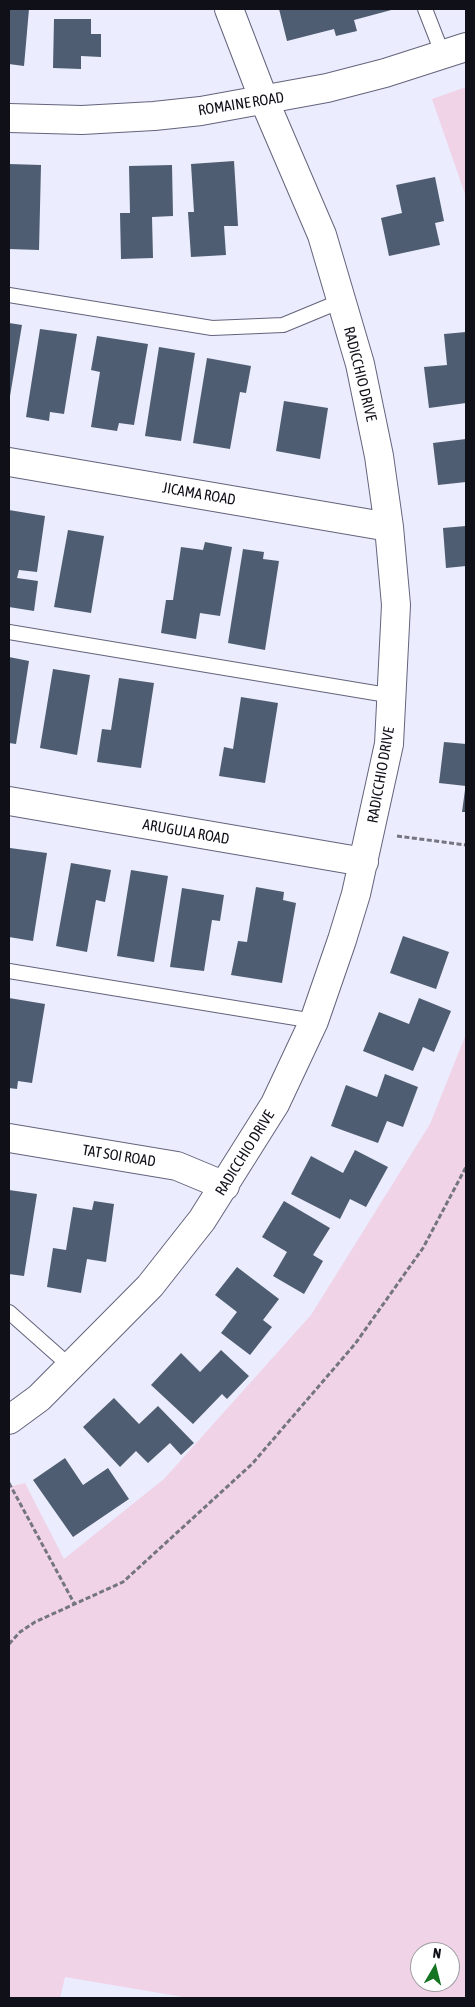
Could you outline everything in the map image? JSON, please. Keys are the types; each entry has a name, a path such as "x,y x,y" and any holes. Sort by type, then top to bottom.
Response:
{"street":[{"name":"RADICCHIO DRIVE","path":"9,1420 39,1398 150,1286 202,1220 275,1104 314,1021 342,940 364,862 389,744 393,696 396,605 389,527 379,456 360,364 322,236 264,100 229,9"},
{"name":"ROMAINE ROAD","path":"9,118 82,120 201,111 327,88 385,73 455,51"},
{"name":"JICAMA ROAD","path":"9,462 389,527"},
{"name":"ARUGULA ROAD","path":"9,801 364,862"},
{"name":"TAT SOI ROAD","path":"9,1138 177,1166 225,1186"}],"lane":[{"path":"425,9 455,51"},
{"path":"9,296 212,328 282,325 341,301"},
{"path":"9,632 393,696"},
{"path":"9,971 314,1021"},
{"path":"9,1312 71,1367"}],"path":[{"path":"405,838 466,845"},
{"path":"9,1644 20,1632 74,1603 123,1582 252,1464 355,1344 423,1248 466,1167"},
{"path":"9,1483 74,1603"}],"shaded area":[{"path":"466,87 466,197 432,99"},
{"path":"466,1034 466,1998 189,1998 65,1977 60,1998 9,1998 9,1487 25,1483 64,1559 164,1479 311,1315 430,1124"}],"building":[{"path":"9,9 29,9 24,66 9,64"},
{"path":"279,9 395,9 354,20 357,31 336,36 334,29 287,41"},
{"path":"54,19 91,19 91,34 101,34 101,57 81,56 81,69 53,68"},
{"path":"234,161 238,226 224,226 226,255 191,257 188,212 194,212 191,164"},
{"path":"9,164 41,165 39,250 9,249"},
{"path":"172,165 173,216 152,217 153,258 121,259 120,213 130,213 129,166"},
{"path":"435,177 444,221 435,223 440,245 389,256 381,218 402,213 396,185"},
{"path":"9,323 22,325 10,396 9,396"},
{"path":"40,329 77,334 64,414 50,412 49,421 26,417"},
{"path":"466,332 466,403 429,408 424,367 447,365 444,334"},
{"path":"97,336 148,344 134,425 119,423 117,431 91,427 100,372 91,370"},
{"path":"159,347 195,353 181,441 145,436"},
{"path":"207,358 251,366 246,393 240,392 230,449 193,443"},
{"path":"284,401 328,408 320,459 276,451"},
{"path":"466,439 466,482 438,485 433,443"},
{"path":"9,510 45,516 37,572 19,570 17,578 38,581 34,611 9,607"},
{"path":"466,526 466,566 446,568 443,528"},
{"path":"68,530 104,536 91,613 54,607"},
{"path":"205,542 232,547 220,616 200,613 196,639 161,633 166,600 173,600 181,547 203,550"},
{"path":"243,549 264,552 263,559 279,561 265,650 228,643"},
{"path":"9,657 29,661 16,744 9,743"},
{"path":"53,669 90,675 77,755 40,748"},
{"path":"119,678 154,683 141,768 97,762 102,729 111,730"},
{"path":"241,697 278,703 265,783 219,776 224,747 233,749"},
{"path":"444,742 466,744 466,786 439,783"},
{"path":"465,790 466,812 462,812"},
{"path":"10,848 47,853 33,941 9,937"},
{"path":"71,863 111,870 105,902 96,900 87,952 56,946"},
{"path":"131,870 168,876 154,962 117,956"},
{"path":"256,887 284,892 283,900 296,903 282,983 231,975 238,941 247,942"},
{"path":"182,888 224,895 220,921 212,920 204,971 170,967"},
{"path":"403,936 449,952 436,989 390,973"},
{"path":"9,998 45,1004 32,1083 18,1081 17,1089 9,1088"},
{"path":"419,998 451,1011 434,1052 423,1047 413,1071 363,1051 379,1012 409,1024"},
{"path":"385,1074 418,1087 403,1127 387,1121 378,1143 331,1126 346,1085 377,1097"},
{"path":"355,1150 388,1167 366,1207 350,1199 340,1219 291,1194 311,1156 343,1173"},
{"path":"9,1190 37,1194 24,1276 9,1274"},
{"path":"94,1201 114,1204 106,1262 87,1259 81,1293 47,1287 53,1248 66,1250 73,1207 92,1210"},
{"path":"284,1201 330,1228 313,1255 323,1261 304,1294 273,1276 287,1252 262,1237"},
{"path":"237,1267 279,1299 263,1320 272,1327 250,1355 221,1333 237,1312 215,1295"},
{"path":"221,1350 249,1376 227,1399 222,1394 193,1424 151,1385 181,1353 200,1372"},
{"path":"114,1398 139,1424 158,1406 194,1443 181,1455 170,1443 148,1463 136,1451 120,1467 83,1427"},
{"path":"65,1458 83,1485 108,1468 129,1499 73,1537 33,1480"}]}
